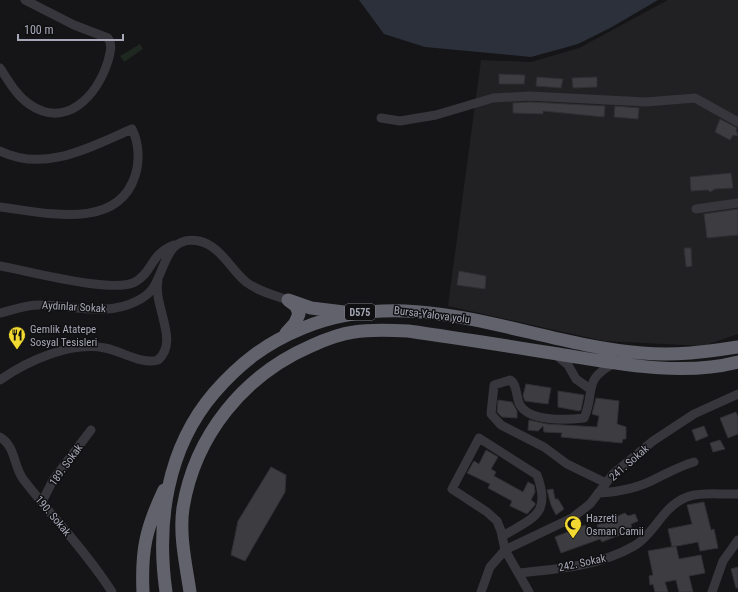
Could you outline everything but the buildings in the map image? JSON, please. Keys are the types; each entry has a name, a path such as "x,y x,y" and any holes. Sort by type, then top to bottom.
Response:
{"highway":[{"path":"288,300 312,308 354,313"},
{"path":"282,338 295,323 299,314 296,306 288,300"},
{"name":"Bursa-Yalova yolu","path":"166,592 163,572 162,535 169,479 181,443 202,407 234,370 255,354 282,338 315,323 354,313 384,310 408,311 466,318 589,346 643,353 691,354 738,347"},
{"path":"463,339 466,318"},
{"name":"Bursa-Yalova yolu","path":"190,592 184,555 183,509 190,482 200,454 214,428 228,407 245,388 262,373 303,350 326,340 354,332 382,330 408,331 615,363 675,368 723,366 738,362"},
{"path":"143,592 143,557 148,530 151,517 169,479"},
{"path":"184,555 200,592"}],"street":[{"path":"0,68 22,99 39,109 52,113 68,111 81,104 95,89 105,72 111,49 108,38 74,25 25,0"},
{"path":"381,118 400,121 436,115 493,98 522,96 646,102 695,98 738,122"},
{"path":"0,151 23,159 48,160 88,148 132,129 136,137 138,156 133,183 125,196 118,203 81,215 73,216 0,207"},
{"path":"696,209 738,203"},
{"path":"0,266 98,285 121,286 131,284 140,278 160,252 179,243 193,241 208,245 224,256 242,278 252,286 288,300"},
{"name":"Aydınlar Sokak","path":"0,313 33,306 103,310 122,307 146,296 154,287 160,276 167,256 179,243"},
{"path":"0,380 18,369 56,352 73,347 105,348 146,361 158,360 164,354 168,341 158,302 158,283 160,276"},
{"path":"554,354 568,365 576,379 590,390"},
{"path":"606,483 567,464 544,448 501,426 491,414 494,385 507,380 514,384 521,407 531,414 542,417 571,420 584,418 590,390 597,375 615,363"},
{"name":"241. Sokak","path":"506,550 572,518 590,504 613,474 654,441 694,414 738,394"},
{"name":"189. Sokak","path":"42,502 53,480 91,430"},
{"name":"190. Sokak","path":"0,437 11,447 21,475 81,549 112,592"},
{"path":"503,536 539,514 542,498 537,476 479,438 452,489 492,516 500,526 506,550 529,592"},
{"path":"598,493 612,492 640,486 680,466 694,462"},
{"name":"242. Sokak","path":"718,493 738,487"},
{"name":"242. Sokak","path":"519,573 606,560 636,545 676,501 700,494 738,494"},
{"path":"712,592 723,561 738,540"},
{"path":"481,592 490,567 506,550"}],"shaded area":[{"path":"359,0 658,0 612,27 578,44 531,57 425,47 384,34"},
{"path":"668,0 738,0 738,334 703,346 604,341 448,306 481,60 531,62 579,48"},
{"path":"140,44 143,49 124,62 120,56"}],"place":[{"name":"Gemlik Atatepe Sosyal Tesisleri","path":"17,350"},
{"name":"Hazreti Osman Camii","path":"573,539"}]}
